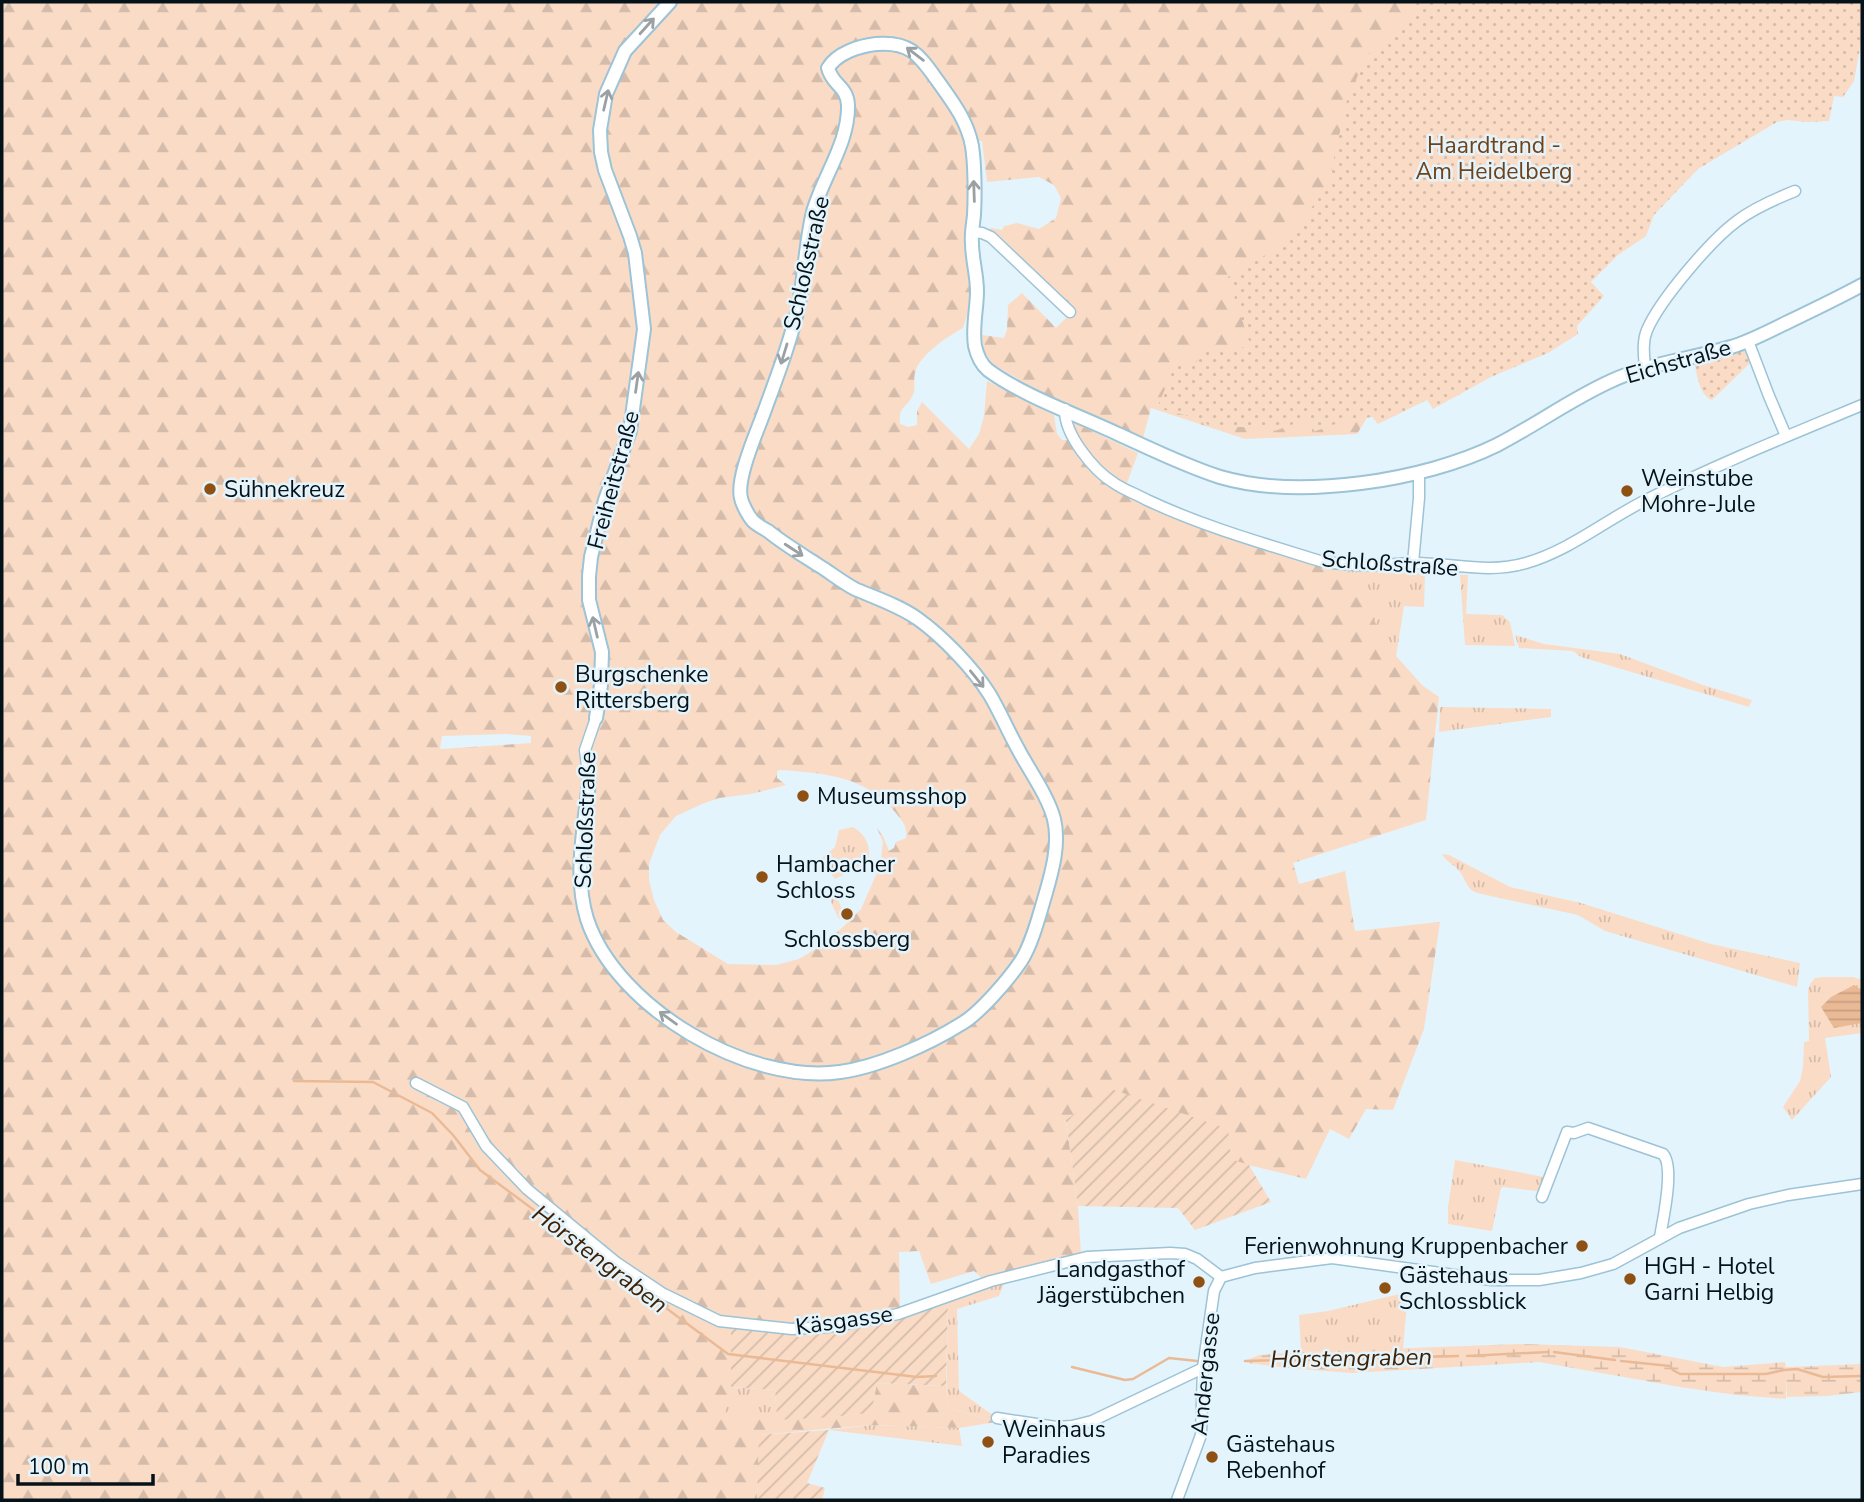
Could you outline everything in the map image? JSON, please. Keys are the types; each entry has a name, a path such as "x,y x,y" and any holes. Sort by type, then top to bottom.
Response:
{"street":[{"name":"Freiheitstraße","path":"591,732 596,718 602,678 602,652 589,600 591,557 606,500 630,431 644,329 635,253 605,170 600,130 606,94 625,51 670,2"},
{"name":"Schloßstraße","path":"591,732 585,750 589,781 580,863 587,920 614,968 630,987 649,1004 705,1043 742,1060 776,1070 808,1074 841,1072 875,1063 944,1035 970,1019 1022,960 1048,885 1055,853 1054,816 988,692 953,648 915,616 849,586 785,544 753,521 740,497 744,468 777,378 799,303 813,213 842,143 847,98 843,88 830,76 828,68 832,62 852,50 866,46 887,44 908,48 924,61 952,99 968,132 973,162 972,249 977,291 974,336 978,357 983,365 996,375 1065,409 1068,428 1076,445 1111,482 1179,515 1320,561 1377,565 1434,563 1467,568 1495,568 1526,563 1578,540 1648,499 1735,457 1862,405"},
{"path":"1645,368 1643,351 1648,328 1686,274 1735,222 1795,191"},
{"path":"972,232 991,237 1070,312"},
{"name":"Eichstraße","path":"1065,409 1220,477 1265,485 1345,485 1419,472 1493,447 1595,389 1645,368 1748,341 1862,285"},
{"path":"1748,341 1787,436"},
{"path":"1413,563 1419,472"},
{"name":"Käsgasse","path":"416,1083 463,1107 486,1146 527,1189 617,1263 662,1293 719,1321 792,1329 858,1322 898,1314 991,1281 1087,1257 1185,1254 1197,1259 1221,1277"},
{"path":"1542,1196 1567,1132 1574,1133 1588,1128 1627,1141 1663,1154 1667,1158 1668,1184 1660,1237"},
{"path":"1221,1277 1255,1268 1332,1258 1477,1278 1539,1280 1613,1264 1660,1237 1749,1204 1862,1184"},
{"name":"Andergasse","path":"1177,1500 1200,1435 1203,1368 1214,1291 1221,1277"},
{"path":"997,1418 1055,1427 1072,1426 1092,1421 1203,1368"}],"green space":[{"path":"2,2 1700,2 1452,281 1357,434 1245,439 1151,408 1143,438 1043,394 993,364 984,351 982,335 1004,338 1008,305 1022,293 1056,328 1075,309 988,232 991,228 1002,230 1004,226 1017,223 1039,229 1056,218 1061,198 1054,185 1039,177 987,182 982,141 965,142 972,299 963,328 934,347 918,366 914,376 914,392 902,410 900,424 908,427 917,425 917,411 922,402 969,449 979,434 984,416 987,381 1054,415 1057,434 1062,440 1068,440 1075,423 1138,453 1123,494 1176,519 1341,569 1397,657 1422,685 1439,697 1426,820 1293,863 1299,884 1345,871 1355,931 1440,922 1424,1029 1393,1110 1366,1109 1349,1139 1330,1129 1306,1179 1066,1121 1078,1206 1081,1255 985,1281 974,1271 931,1284 919,1251 899,1252 900,1310 822,1323 731,1326 731,1387 723,1418 796,1419 870,1413 877,1383 946,1386 946,1407 996,1422 959,1428 871,1425 760,1435 757,1500 2,1500","holes":["442,736 531,736 531,743 440,749","777,771 828,775 871,791 896,813 905,827 906,838 896,842 894,848 889,851 877,828 883,842 880,866 861,909 822,945 799,959 776,965 728,964 676,932 663,920 654,900 649,880 649,864 660,835 676,816 719,798 751,794 786,785 777,778"]},
{"name":"Haardtrand - Am Heidelberg","path":"1417,2 1862,2 1862,37 1854,81 1843,97 1834,96 1829,121 1777,122 1698,169 1654,215 1646,236 1618,255 1591,282 1604,296 1577,326 1578,334 1548,353 1491,377 1433,409 1427,400 1378,424 1372,417 1344,421 1313,432 1307,419 1275,431 1273,427 1209,427 1204,420 1157,408 1176,363 1197,364 1198,351 1251,347 1228,277 1286,243 1328,185 1347,100 1367,55 1408,23"},
{"path":"1746,350 1751,362 1712,400 1708,398 1700,384 1694,363"},
{"path":"1341,569 1468,575 1466,614 1502,615 1510,622 1515,646 1465,645 1460,575 1425,575 1424,607 1404,606 1396,657"},
{"path":"1515,635 1544,644 1620,654 1752,700 1749,707 1581,657 1573,651 1519,648"},
{"path":"1440,707 1551,709 1551,717 1439,732"},
{"path":"853,827 866,840 869,859 835,879 830,873 821,873 815,864 835,847 839,830"},
{"path":"1442,854 1449,855 1510,887 1581,903 1711,944 1800,963 1797,987 1605,931 1578,915 1477,893"},
{"path":"833,886 844,915 839,919 831,898"},
{"path":"1853,977 1862,980 1862,1033 1825,1038 1831,1077 1792,1120 1783,1107 1800,1081 1804,1042 1809,1041 1808,990 1815,978"},
{"path":"1111,1089 1228,1129 1231,1159 1249,1165 1271,1202 1195,1230 1178,1208 1078,1206 1066,1120"},
{"path":"1455,1160 1549,1178 1543,1195 1537,1191 1501,1188 1492,1231 1448,1224"},
{"path":"1006,1279 999,1296 957,1309 959,1391 997,1418 996,1422 946,1407 948,1300"},
{"path":"1408,1292 1403,1349 1301,1352 1299,1315"},
{"path":"948,1300 946,1386 877,1383 871,1413 777,1420 775,1390 731,1387 731,1326 789,1332"},
{"path":"1520,1344 1620,1347 1723,1367 1785,1362 1786,1367 1862,1364 1862,1392 1787,1397 1786,1378 1786,1399 1736,1395 1539,1362 1352,1373 1245,1361 1259,1355 1301,1352"},
{"path":"731,1387 775,1390 777,1420 722,1418"},
{"path":"871,1425 959,1428 962,1446 829,1430"},
{"path":"829,1430 807,1483 825,1488 822,1500 757,1500 759,1435"}],"shaded area":[{"path":"1854,985 1862,990 1862,1023 1834,1028 1821,1007 1831,997"}],"waterway":[{"name":"Hörstengraben","path":"294,1081 373,1082 432,1113 480,1170 728,1354 917,1377 936,1376"},
{"name":"Hörstengraben","path":"1467,1356 1548,1352"},
{"name":"Hörstengraben","path":"1554,1352 1615,1360"},
{"name":"Hörstengraben","path":"1245,1361 1458,1356"},
{"name":"Hörstengraben","path":"1072,1367 1125,1380 1133,1379 1169,1358 1197,1361"},
{"name":"Hörstengraben","path":"1621,1361 1670,1366 1680,1374 1766,1374 1797,1369 1823,1377 1862,1376"}],"place":[{"name":"Sühnekreuz","path":"210,489"},
{"name":"Weinstube Mohre-Jule","path":"1627,491"},
{"name":"Burgschenke Rittersberg","path":"561,687"},
{"name":"Museumsshop","path":"803,796"},
{"name":"Hambacher Schloss","path":"762,877"},
{"name":"Schlossberg","path":"847,914"},
{"name":"Ferienwohnung Kruppenbacher","path":"1582,1246"},
{"name":"HGH - Hotel Garni Helbig","path":"1630,1279"},
{"name":"Landgasthof Jägerstübchen","path":"1199,1282"},
{"name":"Gästehaus Schlossblick","path":"1385,1288"},
{"name":"Weinhaus Paradies","path":"988,1442"},
{"name":"Gästehaus Rebenhof","path":"1212,1457"}]}
